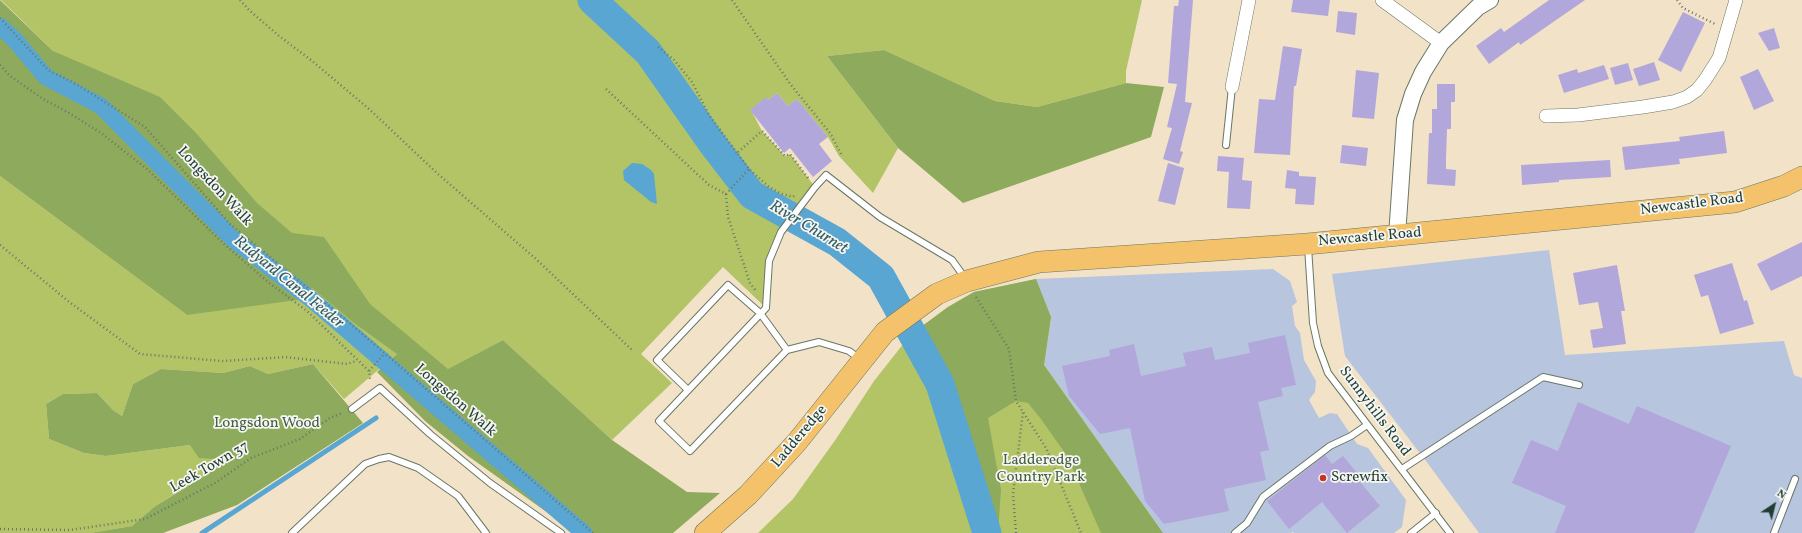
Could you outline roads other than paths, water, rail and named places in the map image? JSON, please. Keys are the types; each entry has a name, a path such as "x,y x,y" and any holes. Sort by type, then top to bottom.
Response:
{"highway":[{"name":"Newcastle Road","path":"885,332 937,294 967,281 1039,262 1307,244 1734,202 1784,186 1802,177"},
{"name":"Ladderedge","path":"705,533 748,495 797,442 885,332"}],"street":[{"path":"1232,87 1249,0"},
{"path":"1382,0 1441,43"},
{"path":"1397,236 1405,120 1412,94 1423,72 1441,43 1478,7 1490,0"},
{"path":"1546,116 1643,107 1673,102 1687,97 1696,90 1713,70 1719,58 1736,0"}],"lane":[{"path":"1226,145 1232,87"},
{"path":"862,361 849,351 819,342 787,350 690,451 659,421 766,308 769,262 781,232 797,211 813,184 826,175 880,217 952,260 967,281"},
{"name":"Sunnyhills Road","path":"1307,244 1313,323 1328,373 1450,533"},
{"path":"688,390 657,360 728,285 760,313 787,350"},
{"path":"1402,469 1543,377 1579,385"},
{"path":"352,409 380,388 430,434 478,473 560,533"},
{"path":"1234,533 1247,523 1263,497 1330,446 1351,436 1367,424"},
{"path":"292,533 365,464 389,457 418,468 458,496 486,533"},
{"path":"1774,533 1795,479"},
{"path":"1411,533 1436,514"}],"water":[{"path":"632,163 642,164 654,174 657,204 651,202 624,180 623,171"}],"waterway":[{"name":"River Churnet","path":"592,0 648,52 712,143 752,195 837,242 881,277 940,384 987,533"},
{"name":"Rudyard Canal Feeder","path":"0,26 15,40 46,77 101,106 233,239 311,299 584,533"},
{"path":"202,533 376,418"}],"place":[{"name":"Screwfix","path":"1323,478"}],"park label":[{"name":"Longsdon Wood","path":"267,424"},
{"name":"Ladderedge Country Park","path":"1041,470"}]}
